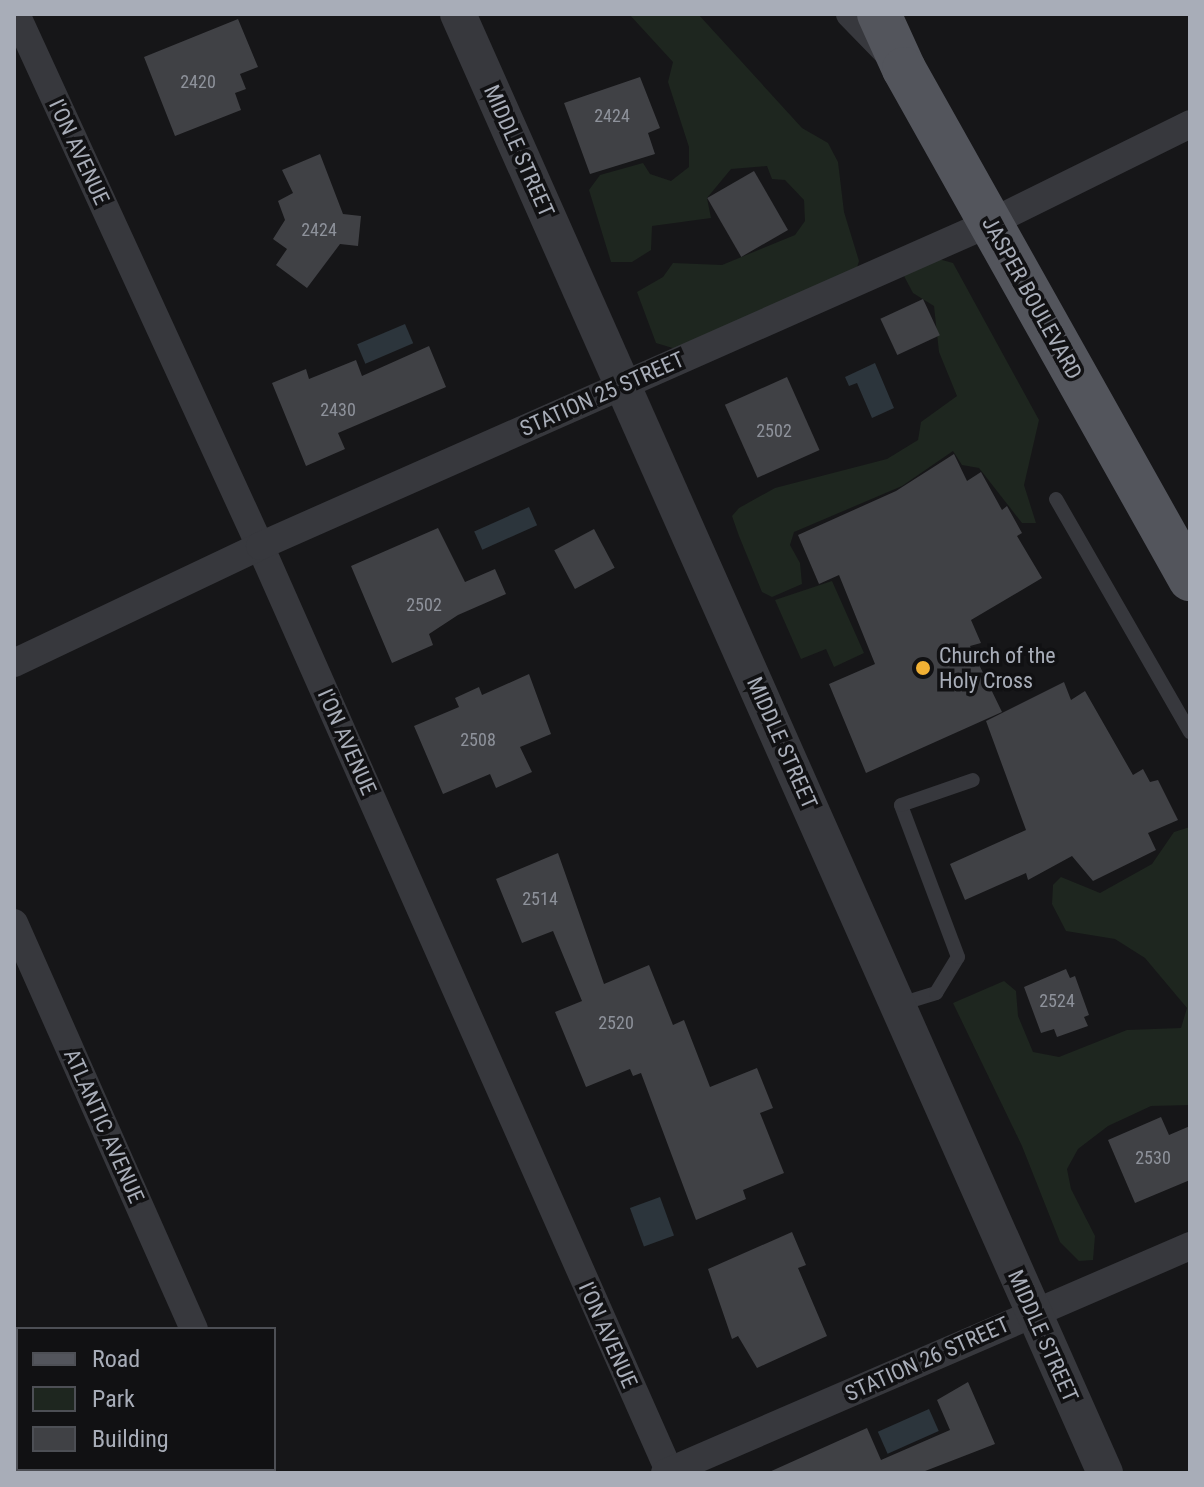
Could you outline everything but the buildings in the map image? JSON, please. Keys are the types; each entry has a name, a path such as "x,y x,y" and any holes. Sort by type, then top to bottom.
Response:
{"main road":[{"name":"JASPER BOULEVARD","path":"879,14 904,69 1190,579"}],"street":[{"name":"I'ON AVENUE","path":"16,14 260,546 668,1472"},
{"name":"MIDDLE STREET","path":"458,14 1105,1473"},
{"path":"850,14 904,69"},
{"name":"STATION 25 STREET","path":"14,663 260,546 990,223 1190,124"},
{"name":"ATLANTIC AVENUE","path":"14,923 193,1327"},
{"name":"STATION 26 STREET","path":"668,1472 1190,1246"}],"lane":[{"path":"1056,499 1190,732"},
{"path":"897,1005 936,993 958,957 901,805 973,780"}],"green space":[{"path":"629,14 698,14 802,128 828,143 838,162 844,212 859,261 855,274 676,349 656,343 637,292 663,277 673,263 722,265 795,235 805,221 804,200 785,180 772,179 767,166 731,169 707,198 711,218 652,226 651,250 632,262 611,262 589,190 600,175 643,163 650,174 671,181 689,167 689,147 668,82 673,62"},
{"path":"931,257 953,263 1039,420 1024,485 1036,523 1022,523 979,468 962,465 953,451 902,486 794,532 790,545 800,563 802,584 772,597 762,592 739,536 732,516 739,508 775,488 887,459 918,440 921,422 957,396 939,352 934,306 913,293 904,276"},
{"path":"832,581 864,653 834,667 826,649 801,659 775,600"},
{"path":"1190,827 1190,1105 1151,1106 1108,1126 1078,1149 1067,1169 1071,1189 1095,1236 1093,1260 1079,1261 1060,1242 1022,1146 953,1003 1004,981 1016,991 1018,1016 1033,1052 1059,1057 1127,1030 1181,1028 1187,1008 1145,958 1115,939 1066,931 1052,904 1053,885 1061,877 1100,893 1152,864 1174,832"}],"shaded area":[{"path":"405,324 413,343 365,364 357,344"},
{"path":"875,363 894,408 872,418 857,383 849,386 845,377"},
{"path":"529,507 537,525 482,550 474,531"},
{"path":"660,1197 674,1236 644,1246 630,1208"},
{"path":"929,1409 939,1431 888,1454 878,1432"}],"place":[{"name":"Church of the Holy Cross","path":"923,668"}]}
